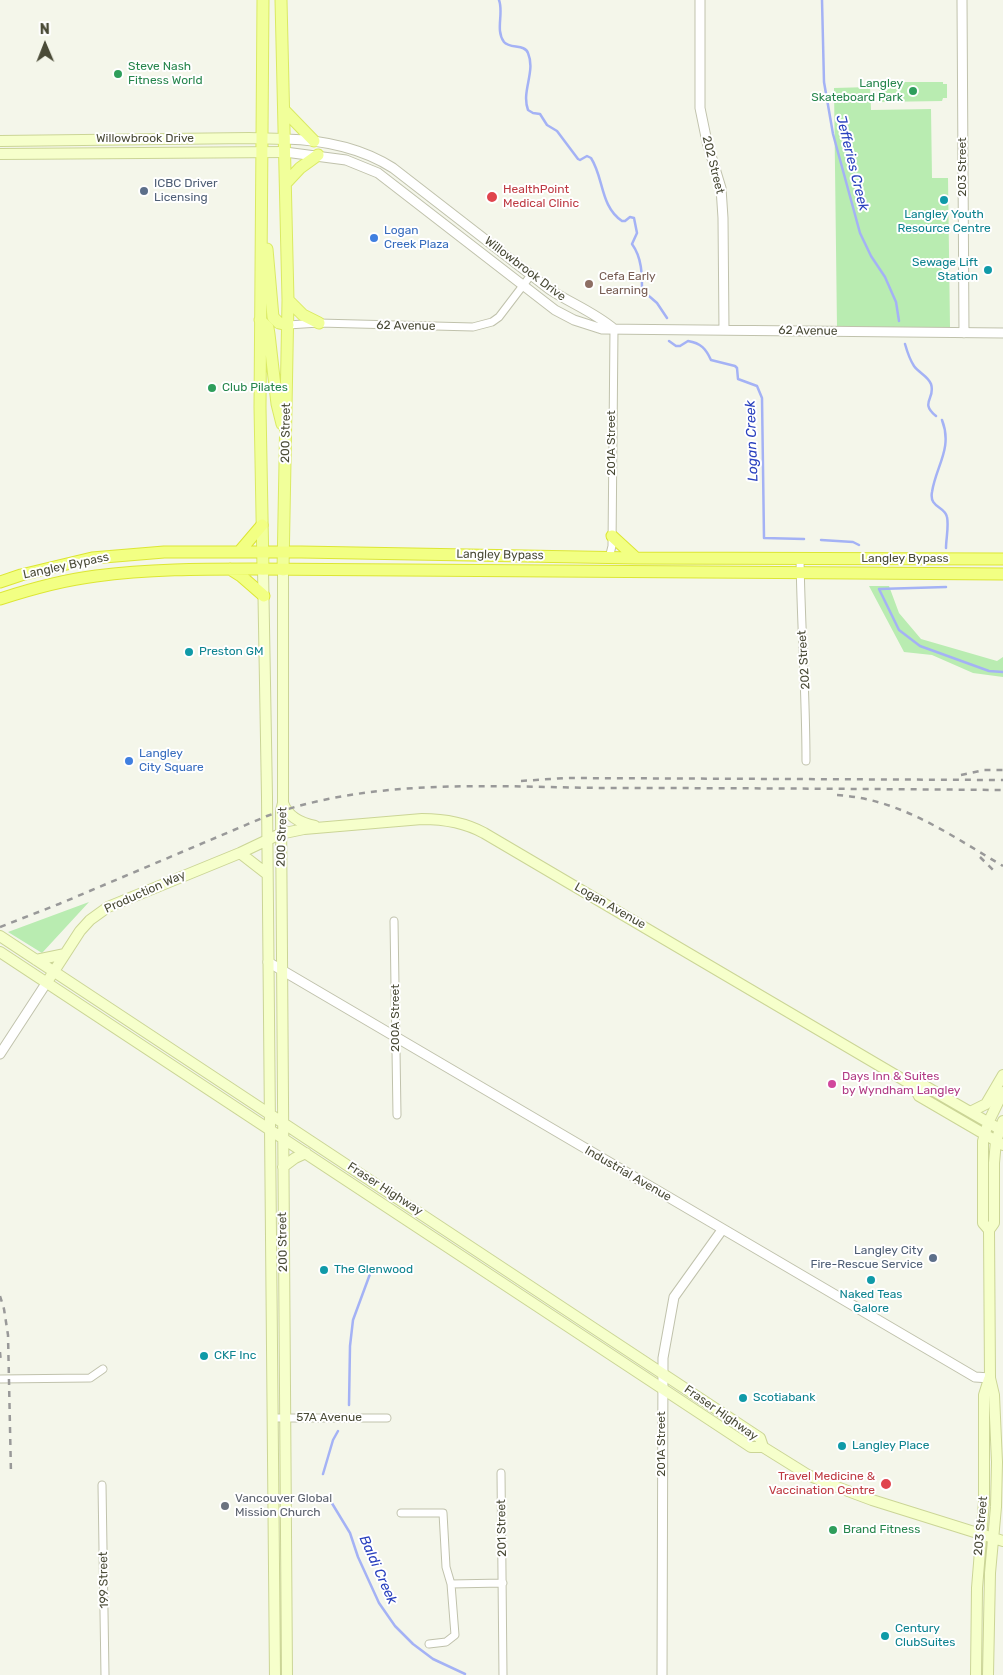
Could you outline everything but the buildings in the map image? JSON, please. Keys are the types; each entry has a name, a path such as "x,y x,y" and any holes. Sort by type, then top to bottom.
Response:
{"highway":[{"path":"239,552 262,525"},
{"path":"612,536 636,558"},
{"name":"Langley Bypass","path":"0,582 92,558 164,552 283,552 610,558 1003,559"},
{"path":"599,571 610,558"},
{"path":"230,569 264,596"},
{"name":"Langley Bypass","path":"0,599 49,584 95,576 149,571 263,569 1003,574"}],"main road":[{"name":"200 Street","path":"263,0 260,320 275,1675"},
{"name":"200 Street","path":"281,0 288,300 283,552 283,802 280,811 287,1675"},
{"path":"284,111 314,141"},
{"name":"Willowbrook Drive","path":"0,140 285,139"},
{"name":"Willowbrook Drive","path":"0,154 285,152"},
{"path":"286,183 300,168 318,155"},
{"path":"262,218 269,263 272,317 280,323 288,325"},
{"path":"288,300 303,316 319,323"},
{"path":"260,320 268,328 276,404 286,435"},
{"path":"283,802 285,809 295,819 304,824 320,828"},
{"name":"Logan Avenue","path":"267,839 291,831 422,819 442,819 475,828 914,1086 925,1086 988,1123 1002,1127"},
{"name":"Production Way","path":"47,982 85,926 108,907 240,853 267,839"},
{"path":"240,853 267,874"},
{"name":"Fraser Highway","path":"0,936 662,1372 760,1438 763,1447"},
{"name":"Fraser Highway","path":"0,952 751,1447 763,1447 808,1475 829,1484 872,1500 998,1539"},
{"path":"36,960 65,954"},
{"path":"970,1112 986,1104 1003,1075"},
{"name":"Logan Avenue","path":"914,1086 919,1096 1000,1143"},
{"name":"203 Street","path":"989,1230 983,1223 982,1150 988,1123 1003,1092"},
{"name":"203 Street","path":"988,1675 990,1573 998,1539 994,1395 990,1378 989,1230 994,1223 1002,1127"},
{"path":"283,1167 294,1158 306,1153"},
{"name":"203 Street","path":"976,1675 977,1588 984,1486 984,1394 990,1378"}],"street":[{"name":"202 Street","path":"700,0 700,108 707,142 721,188 724,330"},
{"name":"203 Street","path":"962,0 964,333"},
{"name":"Willowbrook Drive","path":"285,139 314,141 350,147 370,154 393,168 563,299 596,315 614,329"},
{"name":"Willowbrook Drive","path":"285,152 346,160 356,163 388,180 556,310 574,320 602,329 614,329"},
{"name":"62 Avenue","path":"288,325 319,323 473,327 492,322 500,317 531,275"},
{"name":"62 Avenue","path":"614,329 1003,333"},
{"name":"201A Street","path":"610,558 612,536 614,329"},
{"name":"202 Street","path":"800,558 802,654 806,696 806,761"},
{"name":"200A Street","path":"394,920 397,1115"},
{"name":"Industrial Avenue","path":"268,962 975,1377 990,1378"},
{"name":"Production Way","path":"0,1054 47,982"},
{"name":"201A Street","path":"662,1675 662,1372 667,1329 674,1298 722,1230"},
{"path":"0,1379 90,1378 103,1369"},
{"name":"57A Avenue","path":"272,1418 386,1418"},
{"name":"201 Street","path":"501,1473 503,1675"},
{"name":"199 Street","path":"102,1485 106,1675"},
{"path":"401,1513 443,1513 446,1567 451,1584 455,1635 446,1642 429,1644"},
{"path":"451,1584 502,1583"}],"green space":[{"name":"Langley Skateboard Park","path":"879,82 943,82 943,84 947,84 947,98 943,98 942,101 879,102"},
{"path":"870,87 871,110 931,109 932,178 948,178 950,327 837,328 834,88"},
{"path":"869,586 889,586 899,613 921,639 997,661 1003,657 1003,677 973,673 932,655 904,652"},
{"path":"89,902 42,953 8,932"}],"waterway":[{"path":"499,0 501,37 507,44 524,48 530,60 530,74 526,96 528,110 540,114 547,125 557,131 578,159 580,160 587,156 591,158 606,200 615,215 622,221 630,217 634,218 637,233 632,244 640,260 642,290 657,303 667,318"},
{"name":"Jefferies Creek","path":"822,0 824,82 833,134 860,233 871,256 885,277 896,302 899,321"},
{"name":"Logan Creek","path":"669,341 676,346 680,346 688,341 700,345 711,360 735,366 738,379 757,386 762,398 764,538 804,539"},
{"name":"Jefferies Creek","path":"905,344 914,366 931,384 932,393 928,404 936,416"},
{"name":"Jefferies Creek","path":"942,420 946,439 945,448 934,483 932,497 935,504 946,513 948,528 946,548"},
{"name":"Logan Creek","path":"821,540 853,542 859,545"},
{"name":"Logan Creek","path":"946,587 879,589 899,630 920,646 989,671 1003,672"},
{"name":"Baldi Creek","path":"349,1405 350,1346 353,1320 370,1274"},
{"name":"Baldi Creek","path":"323,1474 333,1440 338,1431"},
{"name":"Baldi Creek","path":"330,1500 350,1533 358,1557 379,1603 395,1626 413,1644 433,1659 465,1674"}],"railway":[{"path":"961,775 984,770 1003,770"},
{"path":"521,781 565,778 1003,780"},
{"path":"0,927 267,816 308,804 350,795 392,790 478,786 1003,790"},
{"path":"837,795 882,803 904,811 944,831 1003,866"},
{"path":"980,857 994,871"},
{"path":"0,1296 8,1335 11,1474"},
{"path":"0,1352 1,1363"}],"place":[{"name":"Steve Nash Fitness World","path":"118,74"},
{"name":"Langley Skateboard Park","path":"913,91"},
{"name":"ICBC Driver Licensing","path":"144,191"},
{"name":"HealthPoint Medical Clinic","path":"492,197"},
{"name":"Langley Youth Resource Centre","path":"944,200"},
{"name":"Logan Creek Plaza","path":"374,238"},
{"name":"Sewage Lift Station","path":"988,270"},
{"name":"Cefa Early Learning","path":"589,284"},
{"name":"Club Pilates","path":"212,388"},
{"name":"Preston GM","path":"189,652"},
{"name":"Langley City Square","path":"129,761"},
{"name":"Days Inn & Suites by Wyndham Langley","path":"832,1084"},
{"name":"Langley City Fire-Rescue Service","path":"933,1258"},
{"name":"The Glenwood","path":"324,1270"},
{"name":"Naked Teas Galore","path":"871,1280"},
{"name":"CKF Inc","path":"204,1356"},
{"name":"Scotiabank","path":"743,1398"},
{"name":"Langley Place","path":"842,1446"},
{"name":"Travel Medicine & Vaccination Centre","path":"886,1484"},
{"name":"Vancouver Global Mission Church","path":"225,1506"},
{"name":"Brand Fitness","path":"833,1530"},
{"name":"Century ClubSuites","path":"885,1636"}]}
